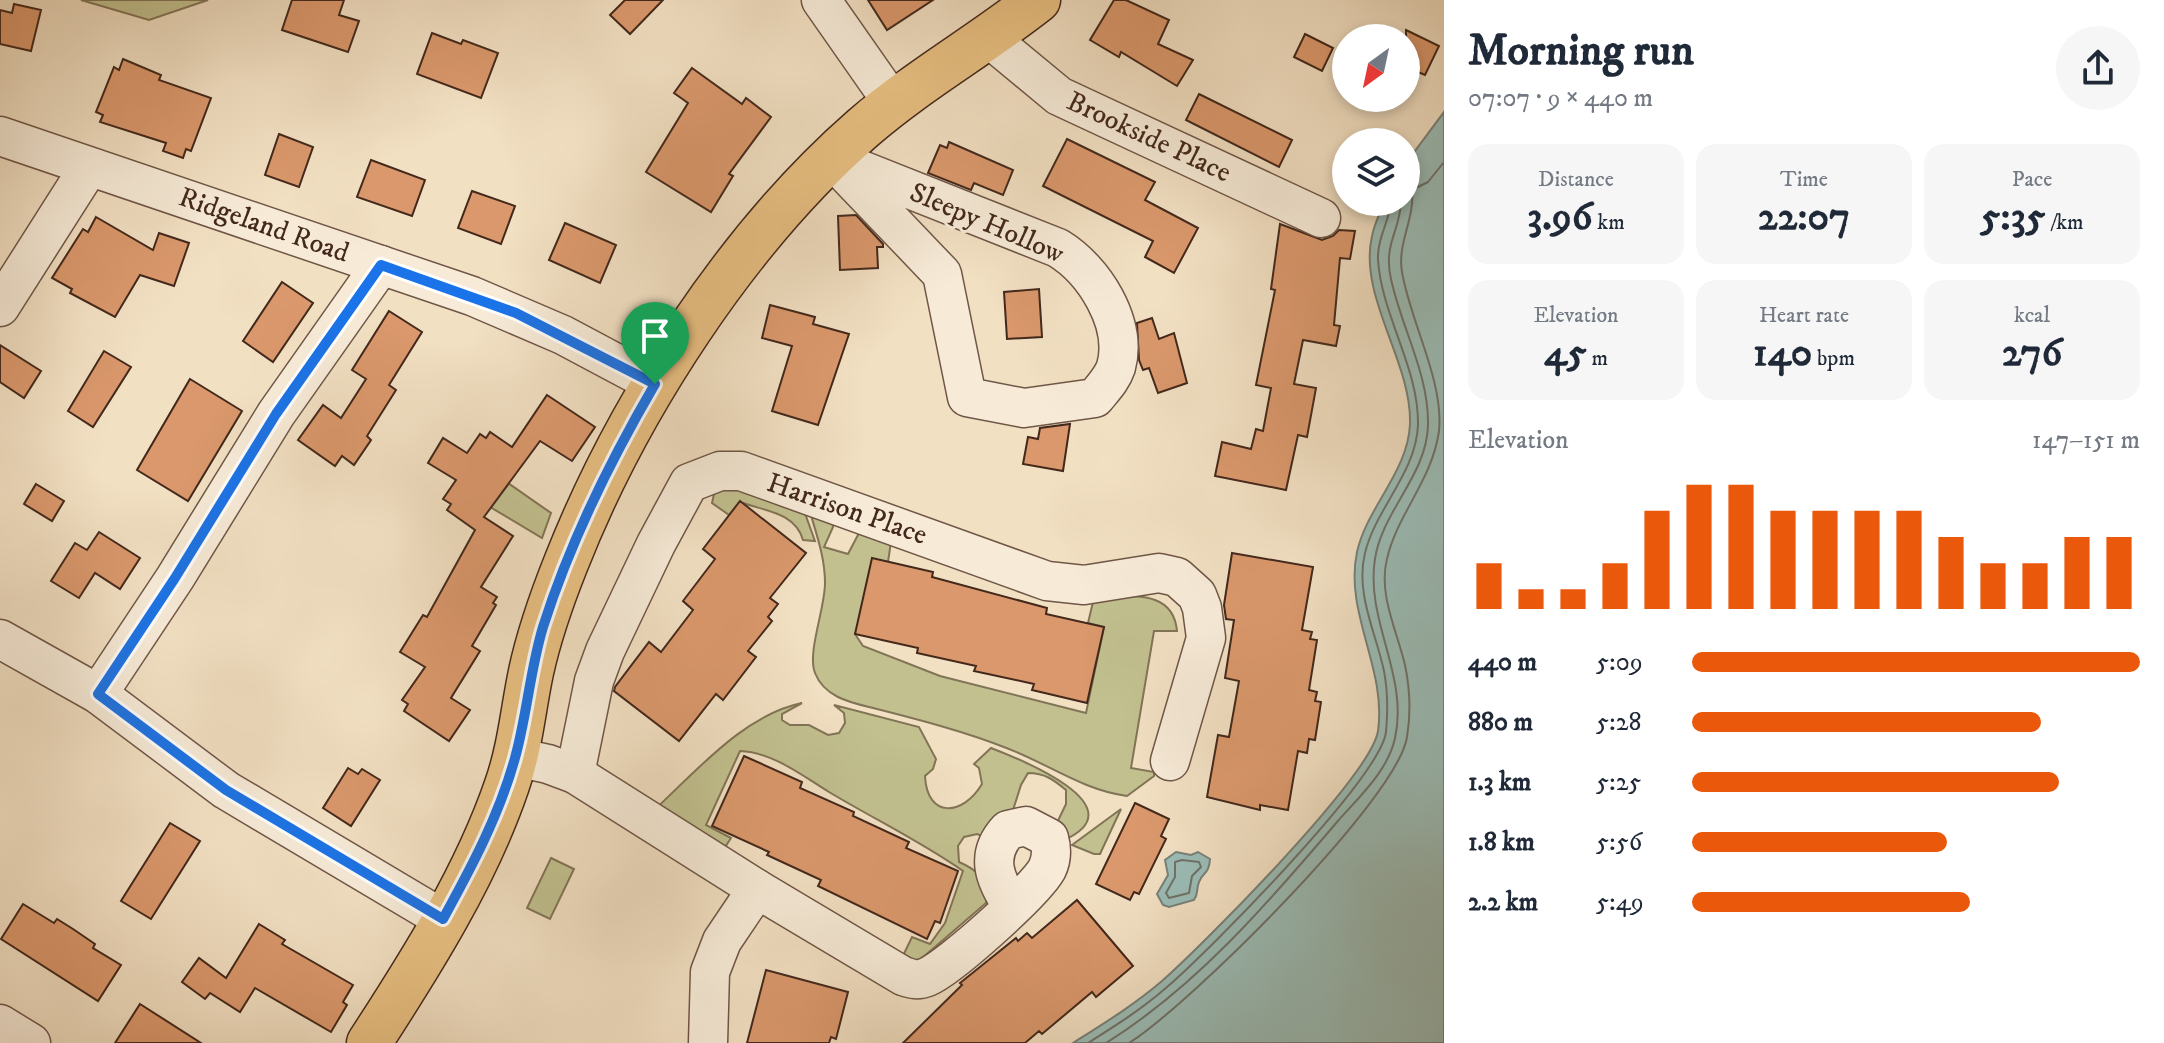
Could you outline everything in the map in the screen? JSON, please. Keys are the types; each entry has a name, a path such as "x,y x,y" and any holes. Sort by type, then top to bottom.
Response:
{"main road":[{"path":"369,1043 443,919 486,837 516,757 532,669 556,590 597,493 655,384 749,251 831,158 893,103 989,38 1038,0"}],"street":[{"path":"821,0 893,103"},
{"name":"Brookside Place","path":"989,38 1059,96 1321,218"},
{"name":"Ridgeland Road","path":"0,136 516,313 655,384"},
{"name":"Sleepy Hollow","path":"831,158 1069,255 1089,276 1110,312 1118,344 1115,369 1095,398 1024,408 967,397 942,274 831,158"},
{"path":"0,307 89,167"},
{"path":"98,694 175,578 276,414 381,265"},
{"name":"Harrison Place","path":"575,774 594,681 644,567 689,483 726,470 741,471 1047,581 1084,585 1159,573 1185,582 1197,595 1202,608 1206,638 1170,761"},
{"path":"0,639 98,694 226,790 443,919"},
{"path":"516,757 575,774 757,889 903,976 916,980 929,976 954,959 1012,906"},
{"path":"708,1043 710,972 722,941 757,889"},
{"path":"0,1024 31,1043"}],"shaded area":[{"path":"81,0 208,0 149,20"},
{"path":"458,474 508,483 551,513 542,538 475,498 477,495 455,481"},
{"path":"723,485 803,508 815,541 803,540 786,518 740,502 729,515 712,503 714,494"},
{"path":"810,512 832,520 833,527 824,547 848,554 860,531 891,542 888,562 855,634 863,646 940,676 1086,713 1104,627 1088,623 1093,602 1098,596 1136,596 1159,602 1168,608 1177,631 1154,631 1131,768 1154,772 1154,776 1127,796 1111,793 1081,783 992,743 853,703 831,693 819,681 813,664 825,574"},
{"path":"802,703 782,714 782,720 790,725 809,725 828,735 839,733 845,723 844,713 834,705 919,727 936,759 933,769 925,776 927,790 939,806 956,807 974,795 982,784 979,768 974,764 991,748 1066,785 1081,799 1088,813 1084,827 1064,840 1055,827 1066,804 1066,790 1049,778 1028,773 1013,810 985,837 977,834 964,837 958,846 959,862 977,873 984,882 986,903 921,959 905,964 900,962 912,937 930,944 945,923 963,871 930,850 787,766 752,752 740,751 706,825 731,838 718,858 652,812 740,732 780,710"},
{"path":"1121,809 1100,854 1072,845"},
{"path":"551,858 574,869 550,919 527,908"}],"water":[{"path":"1444,112 1444,1043 1073,1043 1162,981 1247,898 1347,784 1368,753 1378,731 1377,685 1356,597 1357,552 1369,520 1402,458 1410,424 1403,377 1378,306 1370,259 1372,236 1379,216 1420,216 1420,144"},
{"path":"1176,852 1191,855 1198,852 1210,859 1194,900 1169,907 1163,905 1157,894 1168,875 1165,860"}],"building":[{"path":"292,0 344,0 339,15 359,21 348,52 282,30"},
{"path":"625,0 663,0 630,34 610,15"},
{"path":"868,0 933,0 887,30"},
{"path":"1114,0 1126,0 1169,20 1158,44 1193,60 1177,86 1121,52 1119,57 1090,40"},
{"path":"14,4 41,10 31,51 0,44 0,10 12,13"},
{"path":"432,33 498,53 481,98 417,74"},
{"path":"1305,34 1332,48 1322,71 1294,57"},
{"path":"1420,37 1439,46 1425,75 1420,73"},
{"path":"123,59 161,75 159,80 211,98 191,151 186,149 183,158 163,151 166,143 100,122 103,115 96,112 114,67 119,70"},
{"path":"692,68 742,104 746,98 771,117 729,174 733,176 711,212 646,172 688,103 674,93"},
{"path":"1199,94 1292,140 1279,167 1186,120"},
{"path":"279,134 313,147 299,187 265,175"},
{"path":"1067,139 1155,182 1145,200 1198,228 1174,273 1145,257 1153,241 1043,186"},
{"path":"949,142 1013,170 1003,195 974,183 971,190 928,173 940,145 947,148"},
{"path":"371,160 425,180 412,216 357,197"},
{"path":"472,191 515,206 501,244 458,228"},
{"path":"856,215 883,244 883,247 877,247 878,268 840,270 838,216"},
{"path":"96,217 153,250 159,233 189,243 174,286 140,275 115,317 70,293 72,289 52,278 83,229 88,232"},
{"path":"565,223 616,245 600,283 549,260"},
{"path":"1280,224 1322,240 1339,230 1355,231 1350,259 1340,258 1334,325 1340,326 1336,346 1303,340 1294,384 1316,388 1307,437 1298,435 1286,490 1215,476 1222,442 1251,449 1256,429 1263,431 1271,388 1256,385 1275,290 1271,289"},
{"path":"282,282 313,303 273,362 243,341"},
{"path":"1039,289 1042,337 1007,339 1004,292"},
{"path":"770,305 815,317 813,324 849,334 818,425 772,411 792,346 762,338"},
{"path":"389,311 422,332 389,385 396,390 367,436 371,440 354,465 342,456 335,466 298,440 323,405 341,418 366,379 352,370"},
{"path":"1152,318 1159,339 1174,333 1187,383 1158,393 1149,368 1143,370 1139,360 1137,323"},
{"path":"0,345 41,371 24,398 0,382"},
{"path":"104,351 131,367 93,427 68,411"},
{"path":"190,379 242,411 188,501 137,470"},
{"path":"547,395 595,427 572,461 540,441 484,517 513,536 481,587 497,597 493,603 496,605 472,646 480,651 451,698 470,710 449,741 404,711 408,704 402,700 425,667 400,652 423,615 427,617 475,530 447,510 451,504 443,499 456,480 428,463 443,438 467,453 480,434 486,438 490,432 512,447"},
{"path":"1070,424 1063,471 1023,464 1028,437 1038,439 1040,428"},
{"path":"36,484 64,501 52,521 24,504"},
{"path":"740,501 806,553 770,598 778,604 768,617 772,621 748,651 756,657 723,700 716,694 679,741 614,691 615,687 649,642 661,652 693,610 683,601 715,559 703,549"},
{"path":"99,532 140,558 120,589 95,573 79,598 51,581 75,543 87,550"},
{"path":"1232,553 1313,567 1302,630 1312,632 1310,639 1317,640 1309,690 1317,692 1315,701 1321,702 1315,740 1309,739 1307,753 1298,751 1288,810 1260,805 1260,810 1207,797 1218,735 1229,737 1239,681 1225,678 1234,620 1226,619 1224,605"},
{"path":"872,558 933,572 932,577 1047,608 1046,614 1104,627 1087,703 1032,690 1034,684 974,671 976,666 917,653 918,648 855,634"},
{"path":"744,756 802,782 800,788 854,812 853,816 909,842 906,848 958,871 940,923 935,921 927,939 818,886 821,880 712,826"},
{"path":"348,768 358,774 362,769 380,780 351,826 323,808"},
{"path":"1135,803 1169,819 1161,836 1166,839 1139,894 1134,892 1130,900 1096,884"},
{"path":"170,823 200,841 151,919 121,901"},
{"path":"1077,900 1133,966 1096,997 1092,992 1042,1034 1039,1031 1025,1043 903,1043 962,985 960,983 1016,938 1018,941 1027,933 1032,938"},
{"path":"23,904 54,923 57,919 95,944 93,948 121,965 98,1001 1,939"},
{"path":"259,924 285,940 282,944 353,985 343,1002 347,1005 331,1032 255,988 240,1012 210,993 205,999 182,982 199,958 226,978"},
{"path":"766,970 848,992 836,1039 831,1037 829,1043 747,1043"},
{"path":"140,1004 201,1043 115,1043"}],"route":[{"path":"381,265 516,313 655,384 597,493 567,562 535,657 516,757 507,784 486,837 443,919 226,790 98,694 175,578 276,414 381,265"}]}
